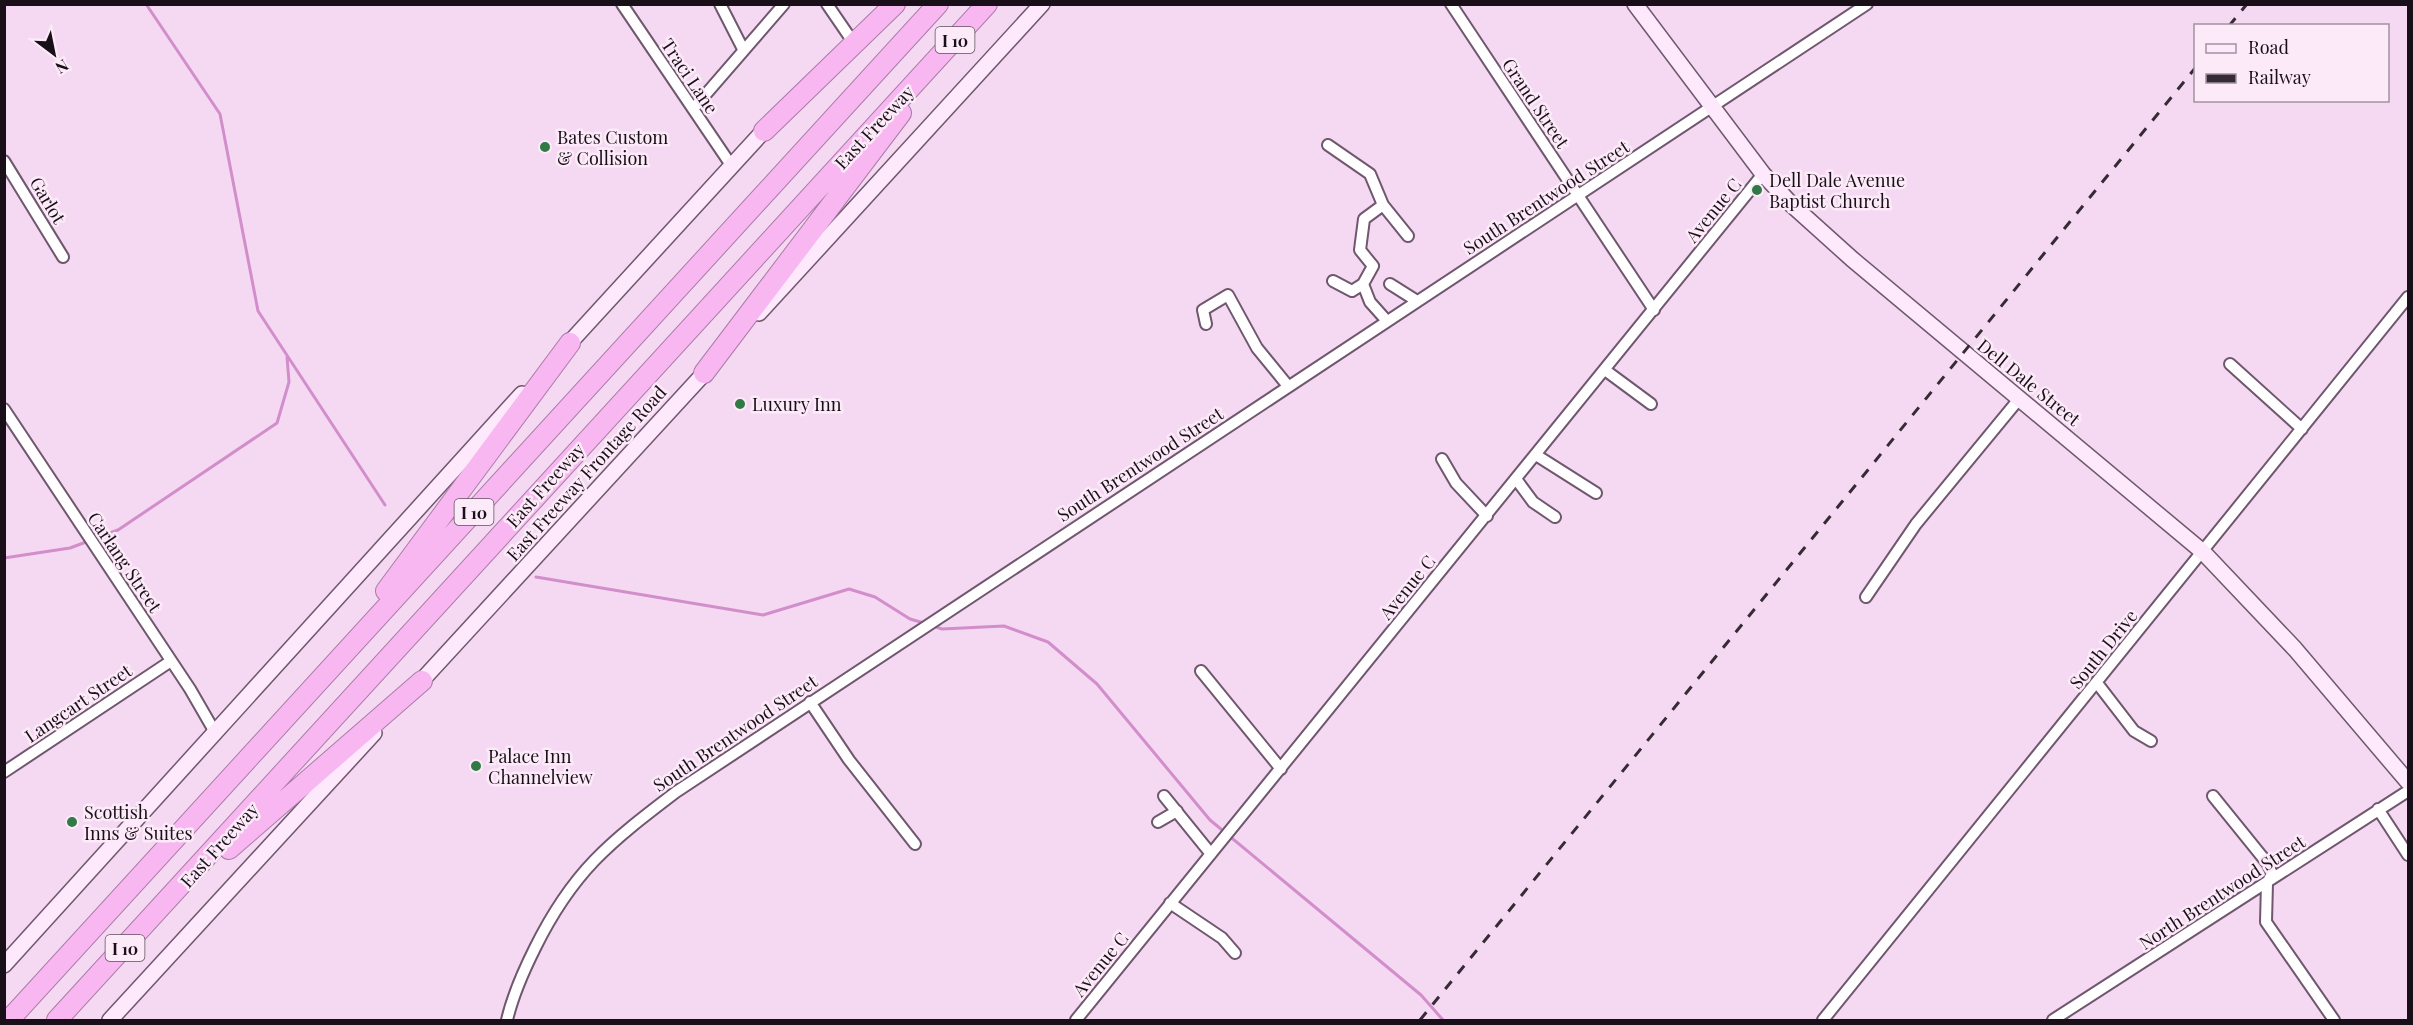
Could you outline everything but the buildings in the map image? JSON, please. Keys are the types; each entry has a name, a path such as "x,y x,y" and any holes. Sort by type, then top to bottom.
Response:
{"highway":[{"path":"764,131 896,4"},
{"name":"East Freeway","path":"9,1020 938,4"},
{"name":"East Freeway","path":"57,1020 193,875 718,296 987,4"},
{"path":"704,374 839,193 894,125 923,75"},
{"path":"318,682 570,343"},
{"path":"193,875 240,840 331,758 422,681"}],"main road":[{"path":"4,965 731,165 883,4"},
{"name":"East Freeway Frontage Road","path":"110,1020 1042,4"},
{"name":"Dell Dale Street","path":"1635,4 1763,174 1792,205 1852,259 2203,552 2295,649 2409,782"}],"street":[{"name":"Traci Lane","path":"622,4 731,165"},
{"path":"720,4 743,49"},
{"path":"693,109 784,4"},
{"path":"828,4 851,39"},
{"name":"Grand Street","path":"1451,4 1654,310"},
{"name":"South Brentwood Street","path":"507,1020 521,974 550,917 567,890 590,863 676,792 1867,4"},
{"path":"1328,145 1370,174 1383,205 1408,236"},
{"name":"Garlot","path":"4,161 63,257"},
{"name":"Avenue C","path":"1076,1020 1763,174"},
{"path":"1333,281 1352,291 1363,284 1373,266 1360,249 1364,219 1383,205"},
{"path":"1363,284 1370,302 1387,321"},
{"path":"1390,284 1417,301"},
{"path":"1206,324 1203,310 1228,295 1257,348 1288,387"},
{"name":"South Drive","path":"1823,1020 2409,297"},
{"path":"2230,364 2302,429"},
{"path":"1605,370 1651,404"},
{"path":"1866,597 1916,524 2019,399"},
{"name":"Carlang Street","path":"4,409 171,661 216,734"},
{"path":"1536,455 1596,493"},
{"path":"1442,459 1456,483 1486,516"},
{"path":"1516,479 1533,502 1555,517"},
{"name":"Langcart Street","path":"4,772 171,661"},
{"path":"1201,671 1281,769"},
{"path":"2097,683 2134,730 2151,741"},
{"path":"810,702 849,760 915,844"},
{"name":"North Brentwood Street","path":"2053,1020 2409,791"},
{"path":"1164,796 1211,854"},
{"path":"2213,796 2268,864 2272,874 2267,883 2266,922 2334,1020"},
{"path":"2378,809 2409,855"},
{"path":"1158,822 1178,811"},
{"path":"1170,903 1222,938 1235,953"}],"waterway":[{"path":"146,4 220,114 258,311 385,505"},
{"path":"4,558 70,548 118,530 277,423 289,382 287,357"},
{"path":"536,577 763,615 849,589 875,597 910,619 924,623"},
{"path":"933,626 942,629 1004,626 1048,642 1097,684 1210,820 1421,995 1443,1020"}],"railway":[{"path":"2231,24 2247,4"},
{"path":"1420,1020 2194,69"}],"place":[{"name":"Bates Custom & Collision","path":"545,147"},
{"name":"Dell Dale Avenue Baptist Church","path":"1757,190"},
{"name":"Luxury Inn","path":"740,404"},
{"name":"Palace Inn Channelview","path":"476,766"},
{"name":"Scottish Inns & Suites","path":"72,822"}]}
